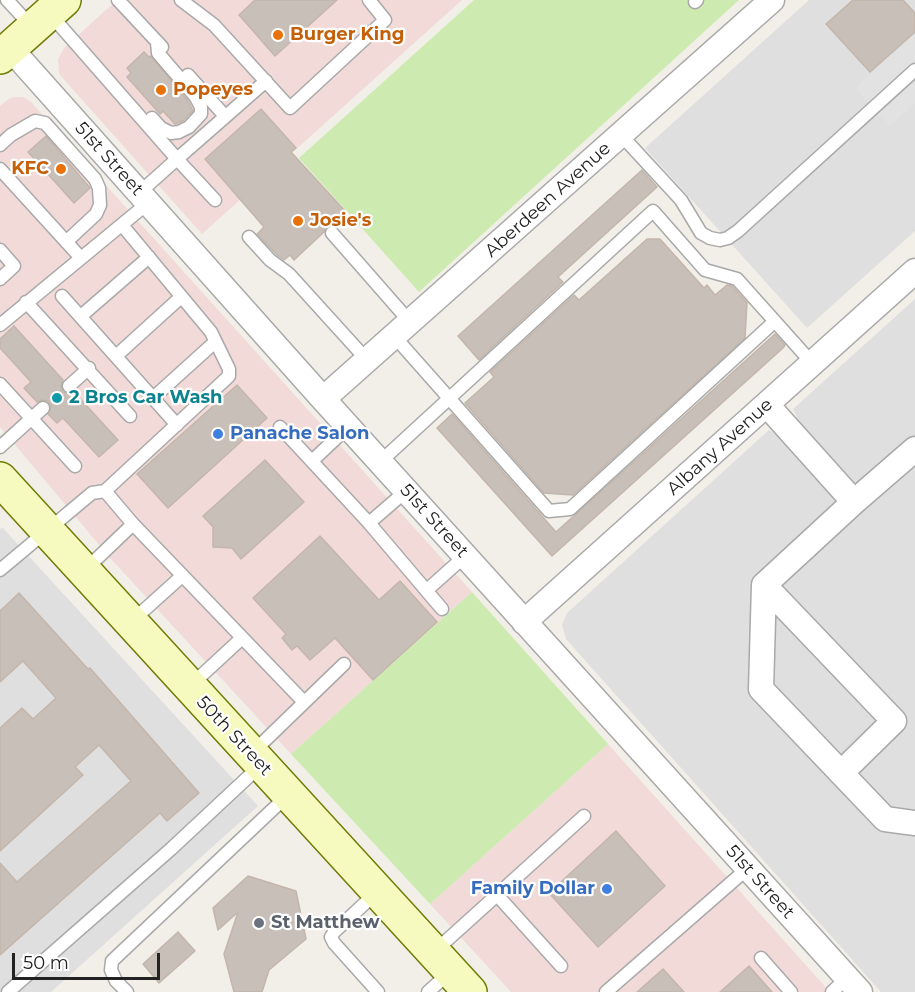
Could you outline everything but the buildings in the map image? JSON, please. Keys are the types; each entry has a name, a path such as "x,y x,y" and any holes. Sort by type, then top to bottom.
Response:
{"main road":[{"name":"50th Street","path":"3,490 45,531 378,891 446,977"}],"street":[{"name":"Aberdeen Avenue","path":"323,399 772,0"},
{"name":"51st Street","path":"26,30 144,198 348,427 748,868 846,987"},
{"name":"Albany Avenue","path":"524,622 915,271"},
{"path":"767,405 854,502"},
{"path":"915,449 764,585 761,689 885,819 915,823"},
{"path":"764,585 894,722 841,773"}],"lane":[{"path":"7,0 26,30 129,92 161,128 171,133 179,132 189,127 201,114 201,107 184,82 158,53 157,42"},
{"path":"118,0 225,116"},
{"path":"181,0 214,25 290,108 385,20 369,0"},
{"path":"621,135 681,200 701,233 720,240 738,231 915,70"},
{"path":"0,325 122,225 177,159 266,81"},
{"path":"111,83 215,200"},
{"path":"0,146 11,135 35,121 45,123 95,179 99,188 100,205 96,214 66,242"},
{"path":"0,169 81,258"},
{"path":"380,462 653,212 705,270 737,279 813,364"},
{"path":"3,567 92,493 105,491 229,376 229,369 211,332 122,225"},
{"path":"332,233 449,398 549,511 570,509 774,322"},
{"path":"249,237 270,260 289,274 367,360"},
{"path":"0,250 14,266 0,279"},
{"path":"81,316 149,257"},
{"path":"62,296 177,424"},
{"path":"116,356 181,297"},
{"path":"26,302 89,368 130,416"},
{"path":"153,398 215,342"},
{"path":"69,386 89,368"},
{"path":"0,384 75,466"},
{"path":"0,447 43,408"},
{"path":"280,427 369,523 442,609"},
{"path":"312,461 348,427"},
{"path":"369,523 406,490"},
{"path":"105,491 182,576 304,702"},
{"path":"83,572 133,524"},
{"path":"427,590 465,556"},
{"path":"130,623 182,576"},
{"path":"189,687 242,638"},
{"path":"8,992 212,811 304,702 344,664"},
{"path":"126,992 116,981 111,970 112,961 288,795"},
{"path":"446,977 497,895 584,816"},
{"path":"606,992 748,868"},
{"path":"378,891 331,937 378,992"},
{"path":"497,895 561,966"},
{"path":"760,958 791,992"}],"shaded area":[{"path":"117,0 462,0 202,234 59,74 58,59 64,48"},
{"path":"809,0 915,0 915,231 807,328 645,148"},
{"path":"915,33 915,103 890,126 855,88"},
{"path":"23,97 31,102 472,592 291,754 111,559 0,427 0,106 10,98"},
{"path":"915,299 915,992 881,992 566,639 562,625 567,613 769,430 777,434 797,417 793,409"},
{"path":"2,527 258,806 51,992 0,992 0,530"},
{"path":"608,744 830,992 511,992 430,904"}],"green space":[{"path":"474,0 739,0 419,292 299,158"},
{"path":"472,592 608,744 430,904 291,754"}],"place":[{"name":"Burger King","path":"278,35"},
{"name":"Popeyes","path":"161,90"},
{"name":"KFC","path":"61,169"},
{"name":"Josie's","path":"298,221"},
{"name":"2 Bros Car Wash","path":"57,398"},
{"name":"Panache Salon","path":"218,434"},
{"name":"Family Dollar","path":"607,889"},
{"name":"St Matthew","path":"259,923"}]}
